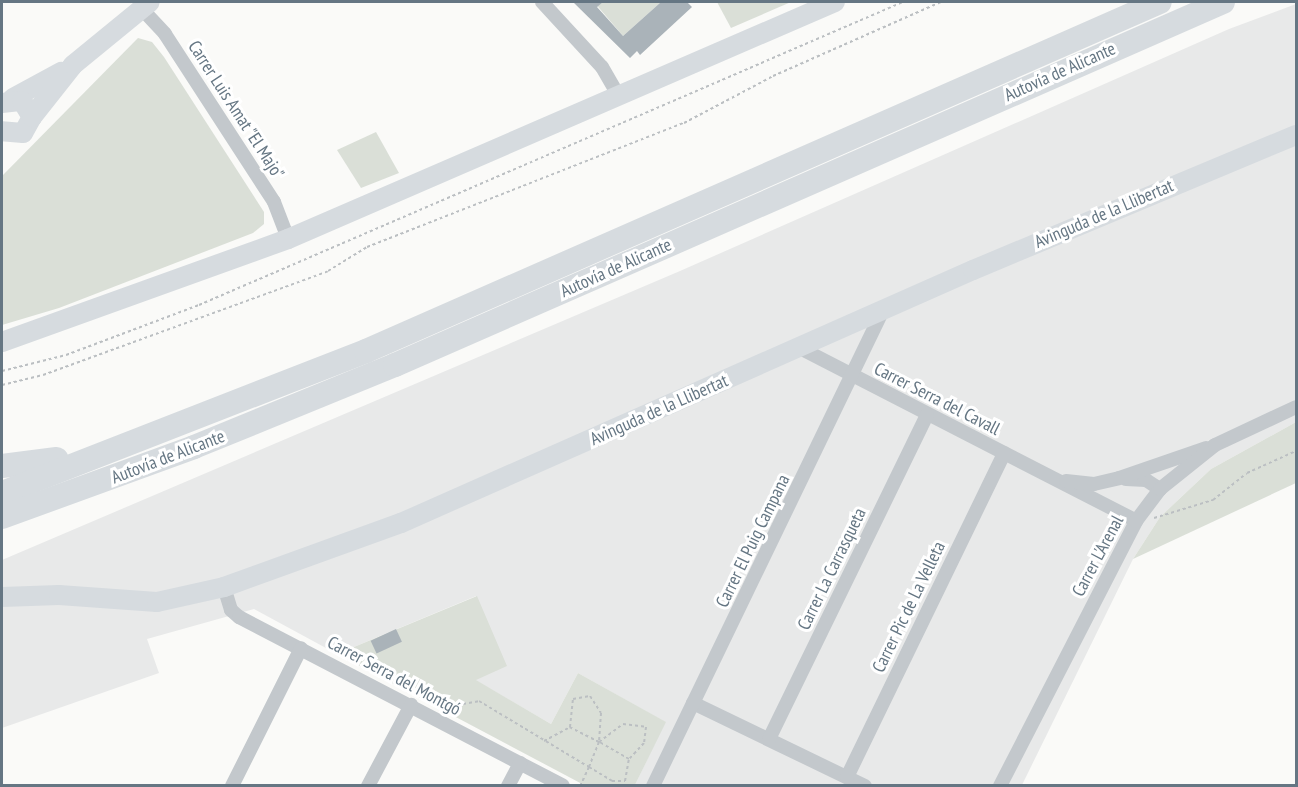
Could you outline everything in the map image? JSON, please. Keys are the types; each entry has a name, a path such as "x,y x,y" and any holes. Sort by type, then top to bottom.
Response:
{"highway":[{"name":"Autovía de Alicante","path":"2,492 366,351 1160,2"},
{"name":"Autovía de Alicante","path":"2,517 108,481 395,365 1223,2"},
{"path":"2,466 30,465 140,438"},
{"path":"2,534 81,501 108,481"}],"street":[{"path":"542,2 602,66 619,97"},
{"path":"2,342 288,238 835,2"},
{"path":"5,138 29,126 32,117 74,65 146,5"},
{"name":"Carrer Luis Amat \"El Majo\"","path":"146,5 274,202 288,238"},
{"path":"6,99 74,65"},
{"path":"6,99 29,108 32,117"},
{"name":"Avinguda de la Llibertat","path":"2,597 59,595 157,602 224,587 401,523 883,310 1296,135"},
{"name":"Carrer El Puig Campana","path":"653,786 854,377 883,310"},
{"name":"Carrer Serra del Cavall","path":"800,348 1136,520"},
{"name":"Carrer L'Arenal","path":"1000,786 1136,520 1160,489 1215,445 1296,407"},
{"name":"Carrer La Carrasqueta","path":"769,739 927,415"},
{"name":"Carrer Serra del Cavall","path":"1058,480 1094,484 1119,478 1215,445"},
{"name":"Carrer Pic de La Velleta","path":"847,777 1004,453"},
{"name":"Carrer Serra del Cavall","path":"1119,478 1146,480 1160,489"},
{"name":"Carrer Serra del Montgó","path":"224,587 231,610 239,617 563,786"},
{"path":"232,786 301,648"},
{"path":"693,703 865,786"},
{"path":"368,786 411,705"},
{"path":"508,786 520,763"}],"path":[{"path":"2,371 66,355 199,305 903,2"},
{"path":"2,386 43,375 327,272 367,247 684,123 773,76 941,2"},
{"path":"1160,517 1213,500 1247,473 1296,451"},
{"path":"570,727 573,699 590,696 601,712 599,742 580,786"},
{"path":"443,722 457,705 479,701 612,782 625,781 630,759 644,743 646,727 623,724 599,742"},
{"path":"543,742 570,727"},
{"path":"570,727 630,759"}],"shaded area":[{"path":"594,2 661,2 623,36"},
{"path":"717,2 791,2 731,28"},
{"path":"1296,4 1296,422 1211,469 1160,517 1133,559 1022,785 635,785 665,722 578,673 551,724 475,680 476,596 337,654 254,609 147,639 159,673 2,728 2,560 680,271 1229,29"},
{"path":"138,38 152,42 164,57 264,212 264,224 253,233 59,308 2,325 2,176"},
{"path":"376,132 399,173 361,188 337,150"},
{"path":"1296,422 1296,483 1133,559 1160,517 1211,469"},
{"path":"477,596 507,666 476,680 551,724 578,673 666,722 635,785 584,785 337,654"}],"building":[{"path":"573,2 603,2 597,7 623,36 661,2 687,2 692,7 640,55 637,51 630,58"},
{"path":"396,629 402,642 377,654 371,641"}]}
